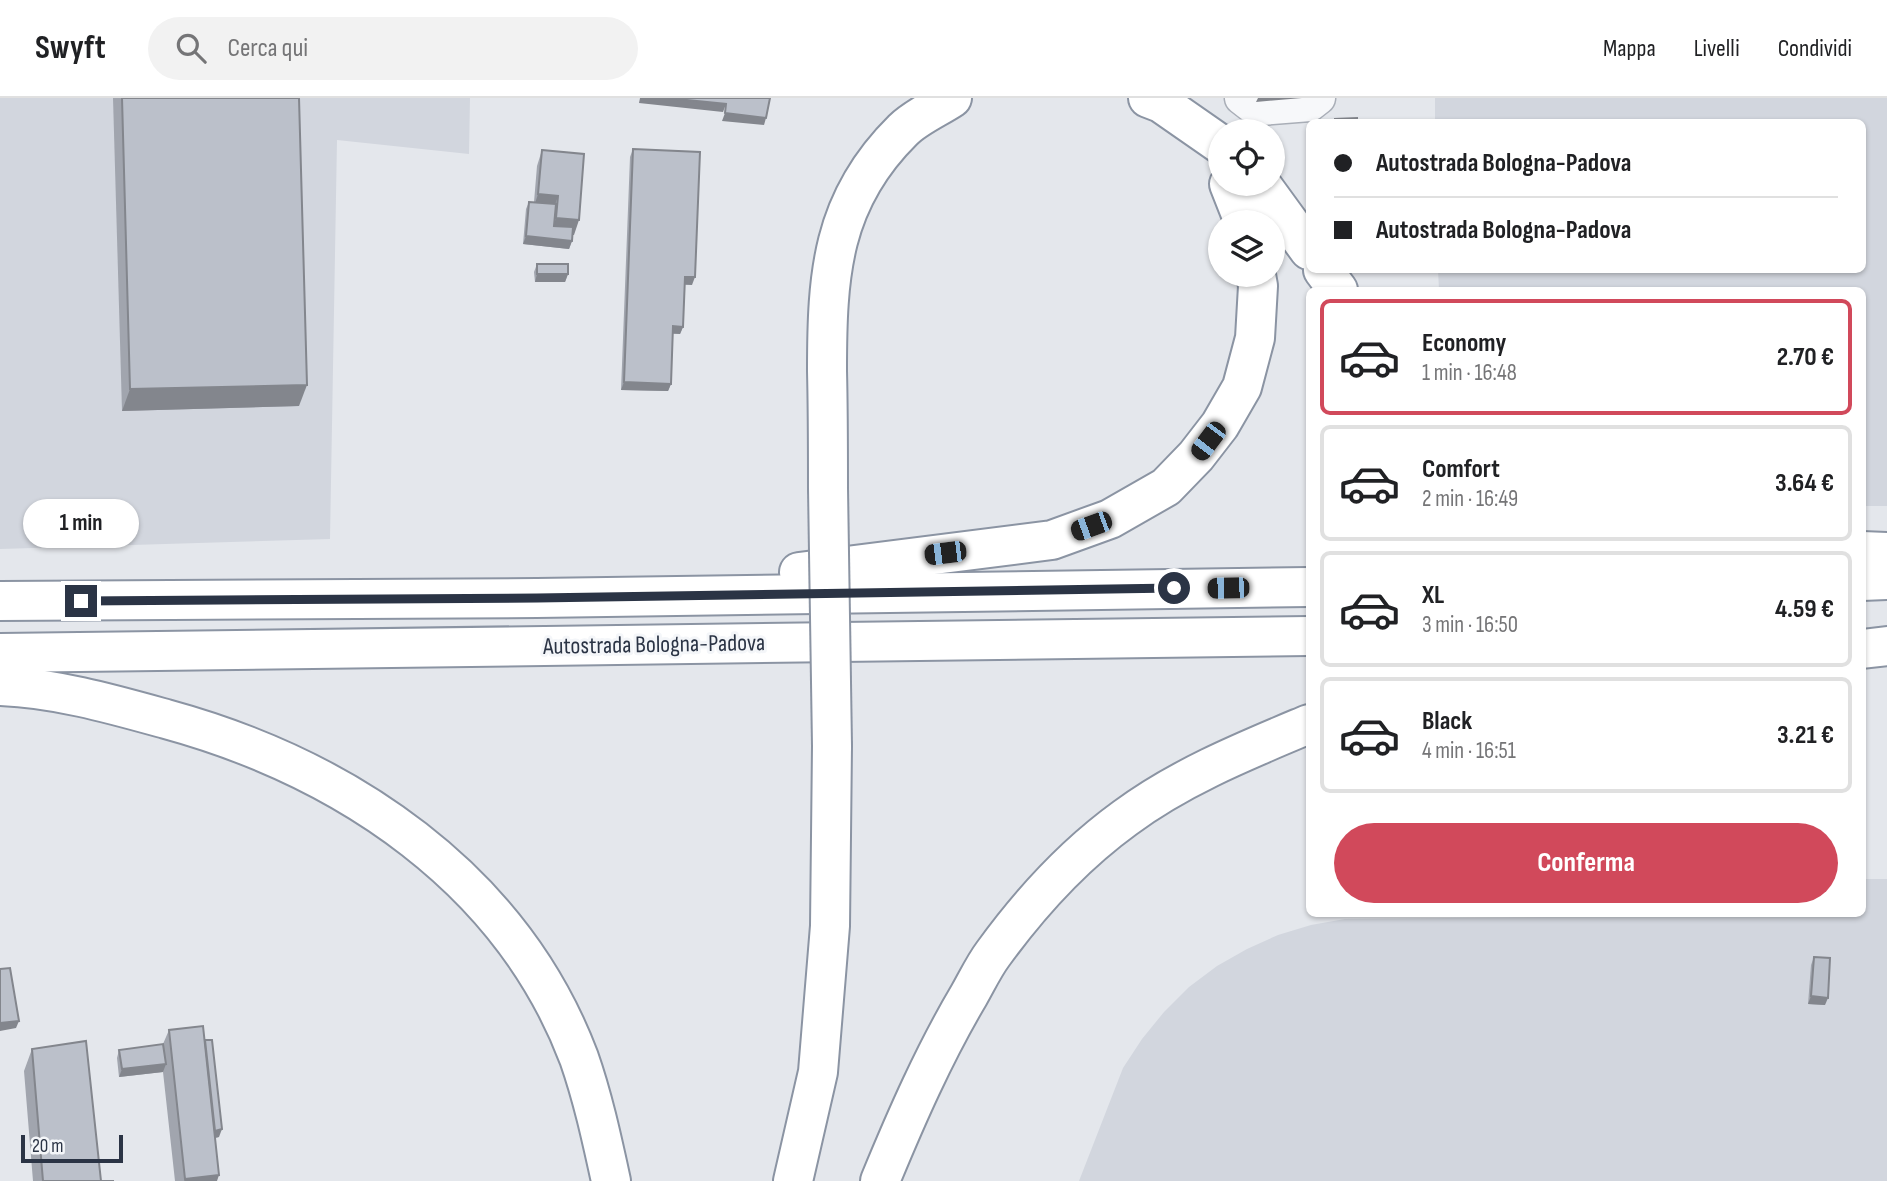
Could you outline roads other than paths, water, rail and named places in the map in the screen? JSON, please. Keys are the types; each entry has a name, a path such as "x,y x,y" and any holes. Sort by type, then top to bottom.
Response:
{"highway":[{"path":"793,1181 818,1072 830,926 832,746 827,307 832,267 841,226 874,162 905,128 952,98"},
{"path":"1148,98 1161,103 1207,136"},
{"path":"1270,196 1306,246"},
{"path":"537,598 775,575 1052,540 1110,519 1166,486 1196,456 1220,425 1242,387 1255,338 1256,287"},
{"path":"1866,551 1887,552"},
{"path":"1866,581 1887,580"},
{"name":"Autostrada Bologna-Padova","path":"0,601 537,598 1306,587"},
{"path":"1866,631 1887,631"},
{"name":"Autostrada Bologna-Padova","path":"0,653 1306,636"},
{"path":"1866,649 1887,646"},
{"path":"0,687 73,695 227,738 336,788 400,828 429,850 459,877 510,933 561,1017 587,1085 611,1181"},
{"path":"880,1181 947,1033 992,956 1041,894 1085,850 1126,817 1172,788 1306,725"}],"street":[{"path":"1241,98 1261,109 1310,105 1319,98"}]}
